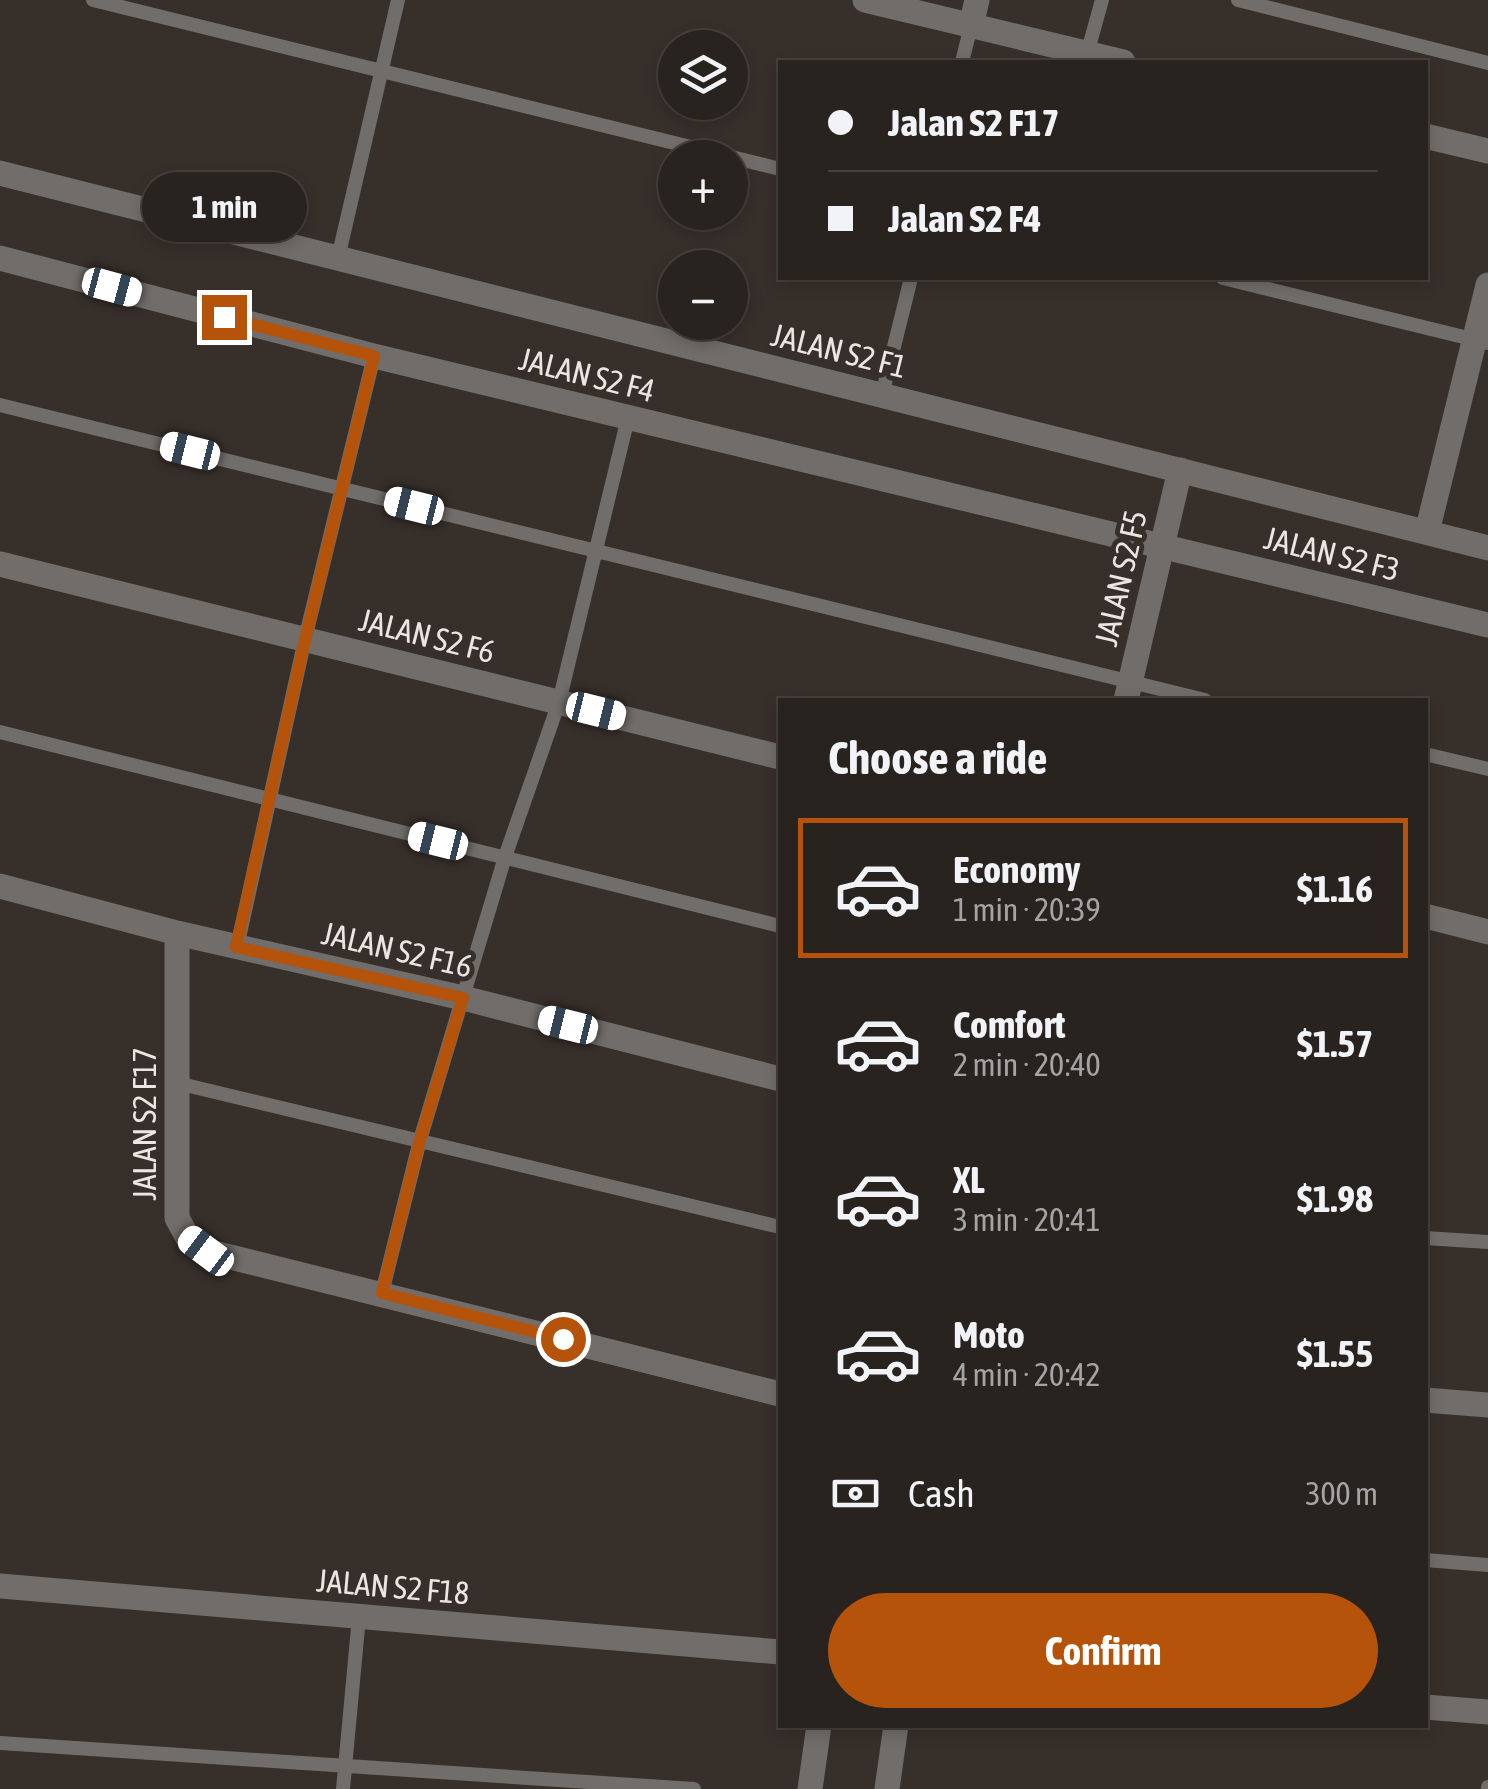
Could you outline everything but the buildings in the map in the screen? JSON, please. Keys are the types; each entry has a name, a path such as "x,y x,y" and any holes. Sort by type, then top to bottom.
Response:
{"street":[{"path":"864,0 1114,60"},
{"path":"971,26 977,0"},
{"path":"1428,137 1488,151"},
{"name":"JALAN S2 F1","path":"0,173 1488,548"},
{"name":"JALAN S2 F4","path":"0,258 374,356 1162,546"},
{"path":"1427,532 1481,341 1488,285"},
{"name":"JALAN S2 F5","path":"1128,691 1180,470"},
{"name":"JALAN S2 F3","path":"1162,546 1488,625"},
{"name":"JALAN S2 F6","path":"0,564 778,757"},
{"name":"JALAN S2 F16","path":"0,886 177,933 463,998 778,1078"},
{"path":"1428,917 1488,932"},
{"name":"JALAN S2 F17","path":"177,933 178,1218 188,1238 206,1251 778,1393"},
{"path":"1428,1400 1488,1405"},
{"name":"JALAN S2 F18","path":"0,1586 778,1652"},
{"path":"1428,1707 1488,1712"},
{"path":"810,1789 819,1728"},
{"path":"888,1789 896,1728"}],"lane":[{"path":"93,0 778,168"},
{"path":"338,258 398,0"},
{"path":"1087,54 1102,0"},
{"path":"1238,0 1488,63"},
{"path":"962,60 971,26"},
{"path":"882,395 910,280"},
{"path":"1231,280 1481,341"},
{"path":"236,947 374,356"},
{"path":"0,404 596,550 1128,691 1187,698"},
{"path":"382,1293 420,1140 504,857 559,702 628,418"},
{"path":"0,732 778,926"},
{"path":"1428,755 1488,769"},
{"path":"177,1083 778,1227"},
{"path":"1428,1238 1488,1242"},
{"path":"1428,1560 1488,1566"},
{"path":"343,1789 359,1617"},
{"path":"0,1743 694,1789"}],"route":[{"path":"224,317 374,356 236,947 463,998 420,1140 382,1293 563,1339"}]}
